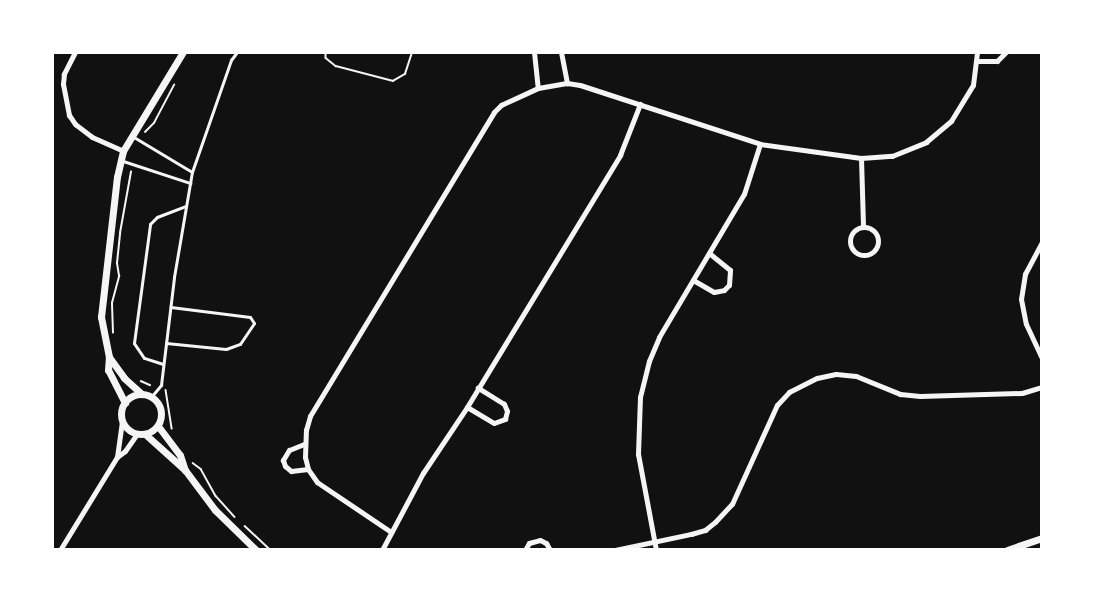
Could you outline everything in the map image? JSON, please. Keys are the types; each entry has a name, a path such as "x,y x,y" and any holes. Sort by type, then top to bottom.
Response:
{"street":[{"path":"75,52 64,74 63,84 69,115 75,124 92,138 123,151"},
{"path":"117,457 125,403 108,370 109,357 101,317 121,160 123,151 183,52"},
{"path":"534,52 538,88"},
{"path":"561,52 567,82"},
{"path":"391,532 330,494 317,482 308,469 304,444 310,416 494,112 509,100 538,88 567,82 760,144 861,158 892,156 926,142 940,132 968,97 973,86 978,61 977,52"},
{"path":"978,61 998,61 1006,52"},
{"path":"382,549 423,473 467,407 620,155 640,104"},
{"path":"656,549 638,454 640,397 649,361 659,338 744,194 760,144"},
{"path":"861,158 863,227"},
{"path":"863,227 872,230 878,238 875,251 866,256 857,254 849,243 855,230 863,227"},
{"path":"1041,242 1025,274 1021,299 1026,324 1041,358"},
{"path":"693,280 714,292 724,290 729,285 730,270 709,253"},
{"path":"109,357 124,378 142,394 151,397 159,406 161,413 158,426"},
{"path":"615,549 705,530 724,514 732,504 777,405 789,392 817,378 836,374 856,376 900,394 920,396 1022,393 1041,387"},
{"path":"467,407 494,423 505,418 507,411 504,404 478,388"},
{"path":"125,403 135,395 142,394"},
{"path":"122,421 129,431 141,434 185,470 215,510 256,549"},
{"path":"60,549 117,457 141,434 158,426"},
{"path":"158,426 180,455 185,470"},
{"path":"304,444 288,450 283,460 291,471 308,469"},
{"path":"1007,549 1041,538"},
{"path":"525,549 529,543 540,540 550,549"}],"lane":[{"path":"151,397 158,389 163,364 192,172 231,60 237,52"},
{"path":"132,136 192,172"},
{"path":"121,160 190,183"},
{"path":"163,364 144,358 134,343 150,224 156,217 186,206"},
{"path":"166,343 226,350 240,344 254,322 250,316 170,307"}],"path":[{"path":"326,52 326,58 336,66 393,81 405,74 412,52"},
{"path":"145,132 154,123 175,82"},
{"path":"114,336 112,303 118,276 120,233 131,172"},
{"path":"135,378 167,391 166,400 174,435"},
{"path":"187,458 201,469 216,496 239,522 271,549"}]}
